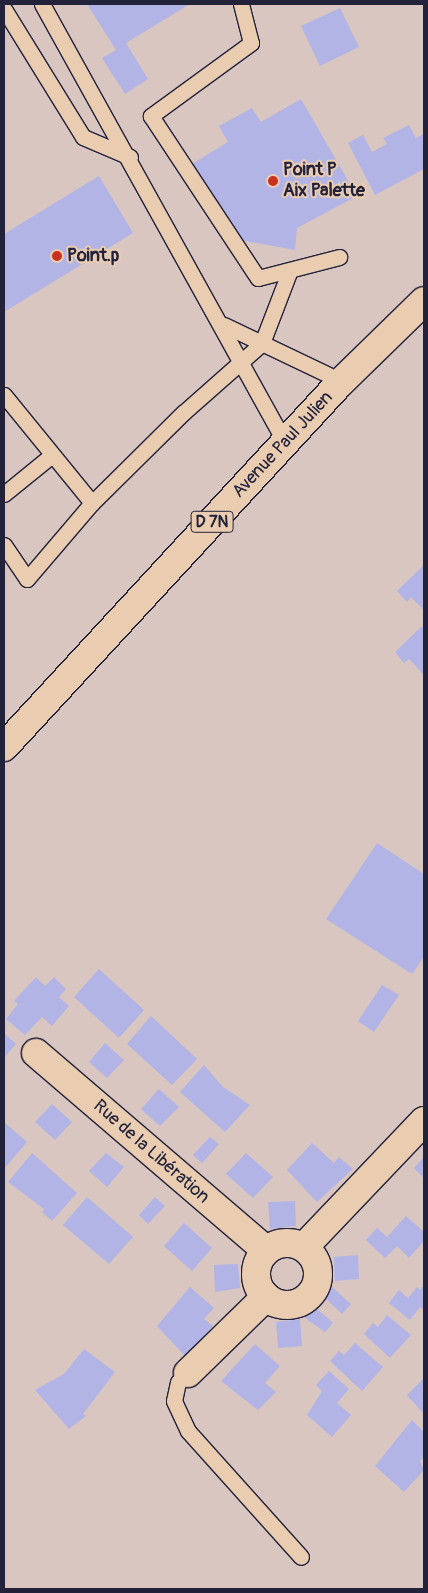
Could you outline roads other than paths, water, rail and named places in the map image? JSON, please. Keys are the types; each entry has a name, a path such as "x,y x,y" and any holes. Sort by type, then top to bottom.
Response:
{"main road":[{"name":"Avenue Paul Julien","path":"4,722 280,431 329,375 424,284"},
{"name":"Avenue Paul Julien","path":"4,746 340,383 424,301"},
{"name":"Rue de la Libération","path":"36,1053 266,1250"},
{"path":"304,1248 424,1121"},
{"path":"284,1242 304,1248 317,1263 319,1274 312,1293 295,1305 274,1303 259,1289 256,1269 266,1250 284,1242"},
{"path":"188,1373 266,1297"}],"lane":[{"path":"42,4 224,325 280,431"},
{"path":"241,4 251,43 151,116 258,278 340,257"},
{"path":"4,9 83,136 130,157"},
{"path":"4,544 27,579 92,504 242,359 262,343 290,270"},
{"path":"224,325 329,375"},
{"path":"4,395 92,504"},
{"path":"4,494 52,455"},
{"path":"188,1373 178,1382 174,1401 188,1431 301,1557"}],"place":[{"name":"Point P Aix Palette","path":"273,181"},
{"name":"Point.p","path":"57,256"}]}
